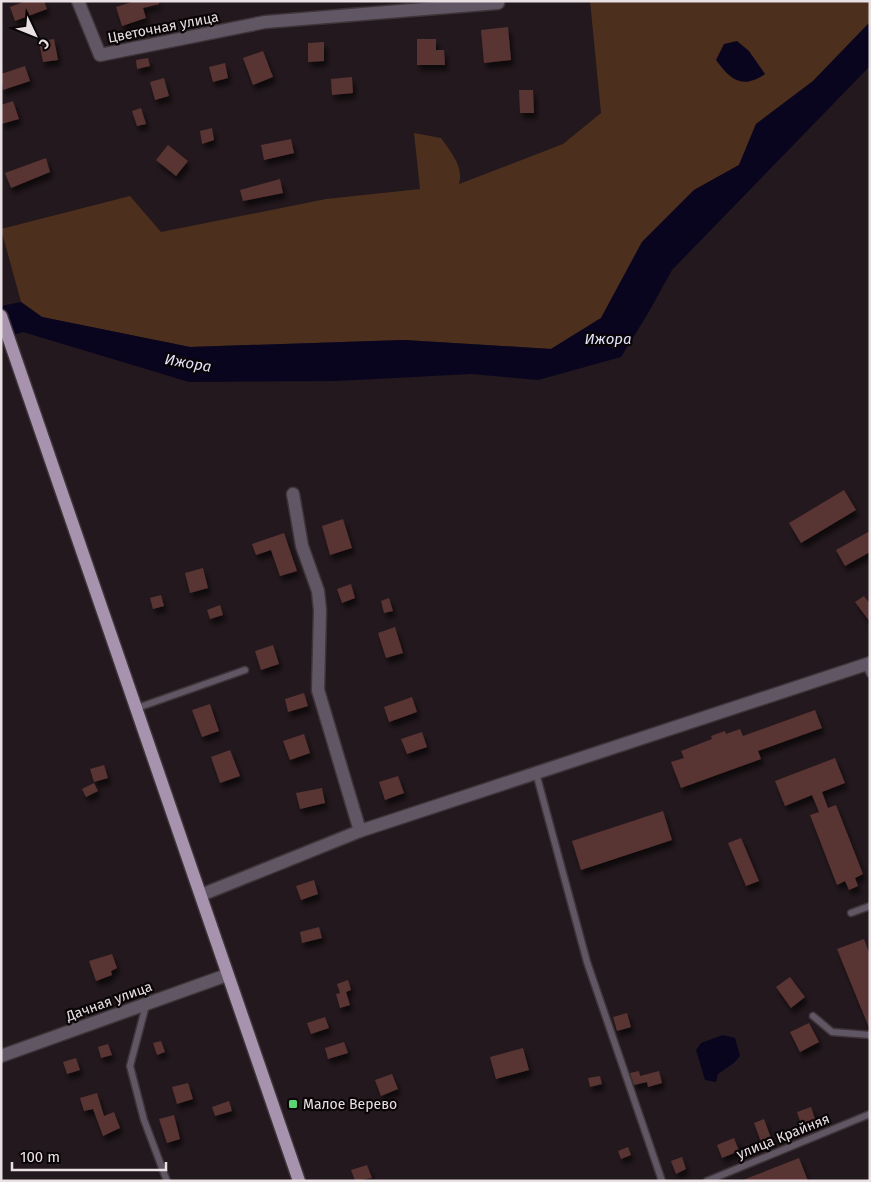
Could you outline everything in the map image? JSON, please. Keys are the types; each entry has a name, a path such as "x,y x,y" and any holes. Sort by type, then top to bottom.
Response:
{"main road":[{"path":"1,316 201,895 226,975 299,1181"}],"street":[{"name":"Цветочная улица","path":"78,1 100,55 265,22 498,2"},
{"path":"293,494 302,546 318,591 320,610 318,690 360,830"},
{"path":"201,895 360,830 869,667"},
{"name":"Дачная улица","path":"1,1056 226,975"}],"lane":[{"path":"136,708 245,670"},
{"path":"536,773 587,962 662,1181"},
{"path":"851,913 870,906"},
{"path":"146,1004 130,1066 144,1120 167,1181"},
{"path":"814,1016 832,1032 870,1035"},
{"name":"улица Крайняя","path":"706,1181 870,1114"}],"shaded area":[{"path":"590,1 870,1 870,22 813,81 756,124 739,165 694,190 642,242 601,318 551,349 404,340 190,347 42,317 21,302 1,229 130,196 161,232 326,199 420,189 414,133 441,138 458,166 460,172 459,184 563,144 601,113"}],"water":[{"name":"Ижора","path":"870,22 870,66 672,270 621,357 538,380 471,374 336,381 189,382 23,332 1,339 1,306 21,302 42,317 190,347 404,340 551,349 601,318 642,242 694,190 739,165 756,124 813,81"},
{"path":"737,41 749,51 765,74 757,79 743,82 731,77 721,67 716,60 724,44"},
{"path":"723,1035 735,1038 740,1056 734,1063 718,1074 716,1082 705,1080 696,1050 701,1043"}],"building":[{"path":"26,1 44,1 47,9 15,21 10,7"},
{"path":"135,1 159,1 159,4 143,8 146,18 122,26 116,7"},
{"path":"508,27 511,60 484,63 481,30"},
{"path":"54,39 58,60 43,62 39,41"},
{"path":"417,39 436,39 436,50 444,50 445,65 417,65"},
{"path":"324,42 324,61 308,62 308,43"},
{"path":"263,51 273,77 253,85 243,58"},
{"path":"148,58 150,66 137,69 136,60"},
{"path":"225,63 228,78 213,82 209,67"},
{"path":"25,66 30,81 3,90 1,74"},
{"path":"352,77 353,93 332,95 331,79"},
{"path":"164,78 169,96 155,100 150,82"},
{"path":"519,90 533,90 534,113 520,113"},
{"path":"13,101 19,119 1,124 1,105"},
{"path":"141,108 146,124 137,126 132,111"},
{"path":"212,128 214,140 202,144 200,131"},
{"path":"291,139 294,153 264,160 261,145"},
{"path":"168,145 188,161 176,176 156,160"},
{"path":"46,158 50,172 11,188 5,173"},
{"path":"280,179 283,193 243,201 240,190"},
{"path":"844,490 856,510 801,543 789,523"},
{"path":"343,519 352,548 330,555 322,526"},
{"path":"870,531 870,552 845,566 836,550"},
{"path":"284,533 297,571 280,576 271,550 256,555 252,544"},
{"path":"203,568 208,588 190,593 185,573"},
{"path":"351,584 355,598 342,603 337,589"},
{"path":"161,595 164,606 153,609 150,598"},
{"path":"864,596 870,604 870,622 855,602"},
{"path":"389,598 393,611 384,613 381,601"},
{"path":"220,605 223,615 210,619 207,610"},
{"path":"395,627 403,653 386,658 378,633"},
{"path":"273,645 279,664 261,670 255,651"},
{"path":"304,693 308,706 288,712 285,699"},
{"path":"412,697 417,712 389,722 384,707"},
{"path":"210,704 219,731 202,737 192,710"},
{"path":"815,710 822,728 758,751 761,759 681,788 671,762 684,758 681,751 712,739 711,736 725,731 726,734 740,729 743,736"},
{"path":"422,732 427,747 407,754 401,739"},
{"path":"304,734 310,753 290,760 283,741"},
{"path":"230,750 240,776 220,783 211,757"},
{"path":"835,758 845,783 822,792 828,808 836,805 863,874 855,878 858,886 849,890 845,881 837,885 810,815 819,812 812,795 785,806 775,781"},
{"path":"104,765 108,778 94,782 90,769"},
{"path":"398,776 404,793 385,800 379,782"},
{"path":"94,783 98,791 86,797 82,789"},
{"path":"322,788 325,803 300,809 296,793"},
{"path":"663,811 672,840 581,870 572,841"},
{"path":"741,838 759,881 746,886 728,843"},
{"path":"314,880 318,894 301,900 296,886"},
{"path":"319,927 322,938 302,943 300,932"},
{"path":"864,939 870,955 870,1030 837,949"},
{"path":"112,954 117,968 111,971 112,975 96,981 89,961"},
{"path":"790,977 805,997 791,1008 776,987"},
{"path":"348,980 351,990 346,992 350,1005 340,1008 336,994 340,993 337,984"},
{"path":"627,1013 631,1027 617,1031 613,1017"},
{"path":"325,1017 329,1028 311,1034 307,1023"},
{"path":"809,1023 819,1042 800,1052 790,1032"},
{"path":"161,1041 165,1052 157,1055 153,1043"},
{"path":"344,1042 348,1053 328,1059 325,1048"},
{"path":"108,1044 112,1055 101,1058 98,1047"},
{"path":"523,1048 529,1070 496,1079 490,1057"},
{"path":"76,1058 80,1070 67,1074 63,1062"},
{"path":"639,1071 640,1076 659,1071 662,1083 648,1087 647,1082 634,1085 630,1073"},
{"path":"392,1074 398,1089 381,1096 375,1080"},
{"path":"600,1076 602,1084 590,1087 588,1078"},
{"path":"188,1083 193,1099 177,1104 172,1087"},
{"path":"97,1093 104,1116 114,1112 120,1128 103,1136 93,1109 84,1111 80,1098"},
{"path":"229,1101 232,1111 215,1116 212,1107"},
{"path":"811,1107 815,1119 801,1124 797,1112"},
{"path":"174,1115 180,1139 167,1143 159,1119"},
{"path":"764,1119 771,1138 761,1142 754,1123"},
{"path":"734,1138 739,1151 722,1158 717,1145"},
{"path":"628,1147 631,1155 621,1159 618,1151"},
{"path":"682,1157 686,1169 676,1174 671,1161"},
{"path":"799,1158 808,1181 743,1181 743,1180"},
{"path":"367,1165 372,1178 355,1181 351,1170"}],"place":[{"name":"Малое Верево","path":"293,1104"}]}
